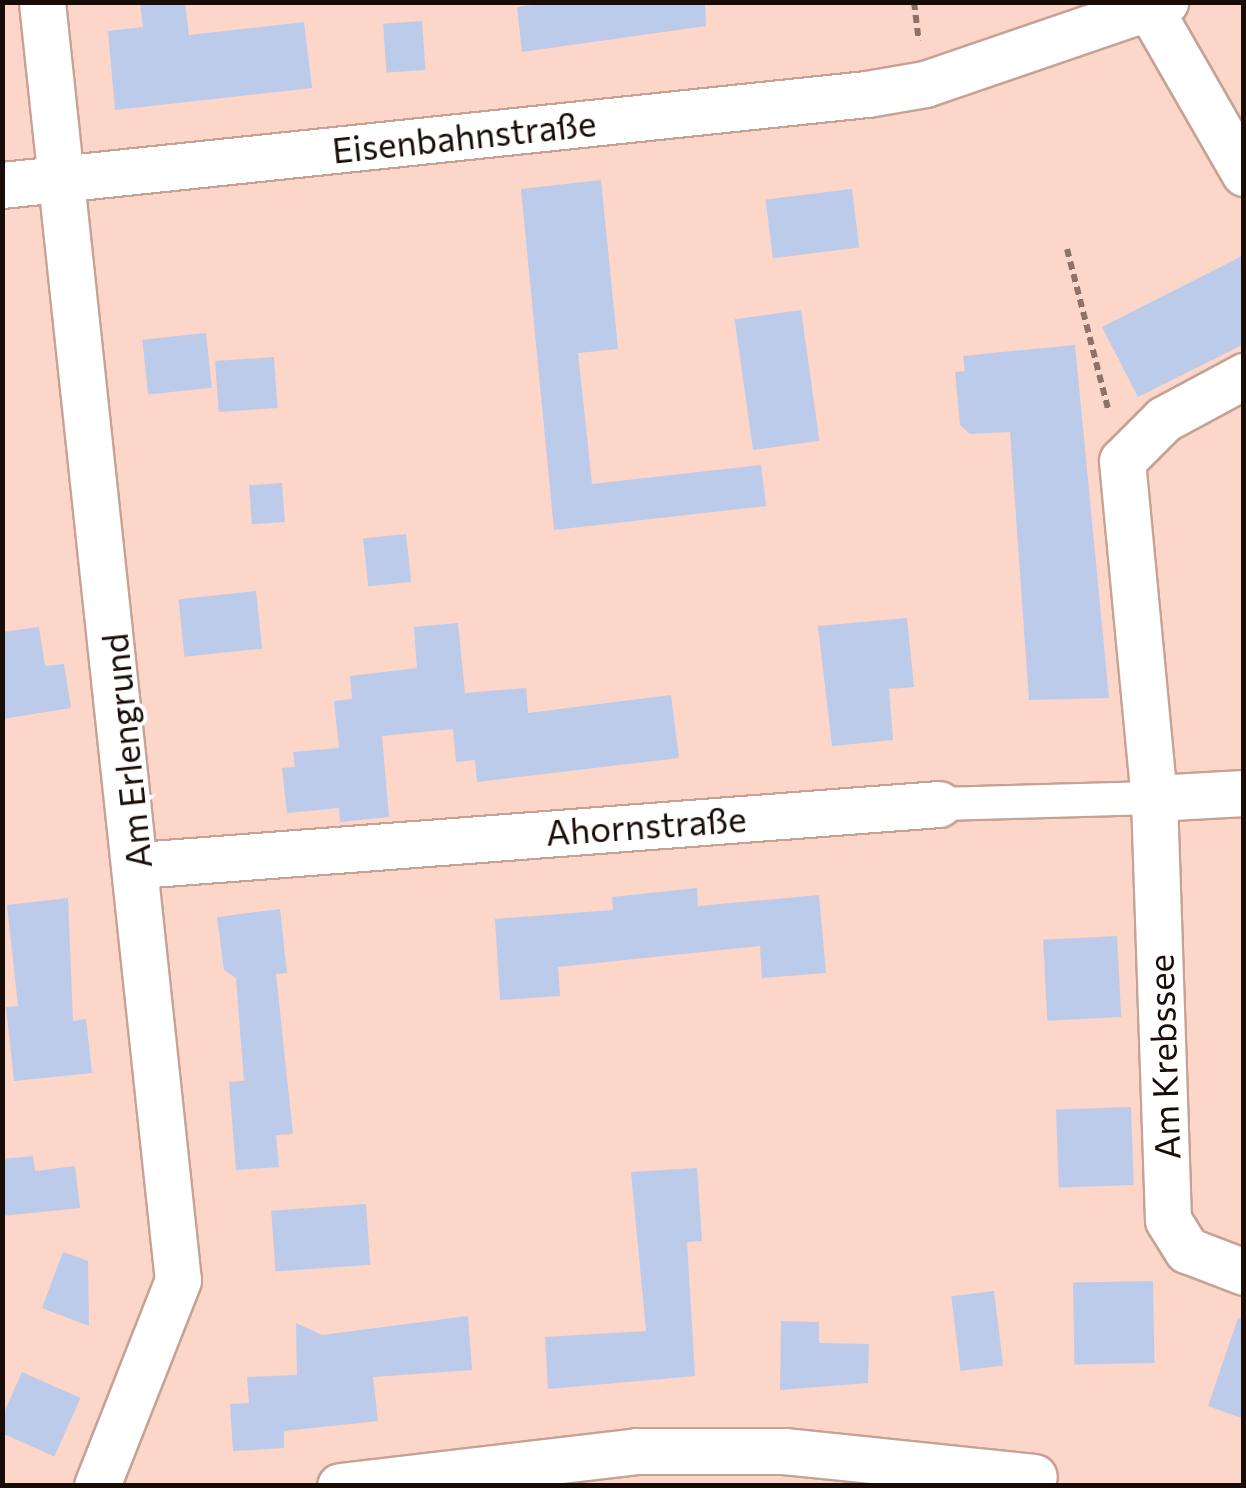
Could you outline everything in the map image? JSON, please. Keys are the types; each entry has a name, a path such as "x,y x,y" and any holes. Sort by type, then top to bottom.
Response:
{"street":[{"name":"Am Erlengrund","path":"42,2 139,865 178,1280 97,1486"},
{"name":"Eisenbahnstraße","path":"2,185 926,84 1158,7"},
{"path":"1158,7 1244,173"},
{"path":"1122,461 1164,419 1244,376"},
{"name":"Am Krebssee","path":"1122,461 1154,798 1168,1220 1187,1250 1244,1272"},
{"path":"1154,798 1244,793"},
{"name":"Ahornstraße","path":"139,865 939,804 1154,798"},
{"path":"340,1486 636,1451 784,1451 1034,1477"}],"path":[{"path":"1067,249 1122,461"}],"building":[{"path":"140,2 185,2 189,35 304,22 312,88 115,110 108,31 143,27"},
{"path":"554,2 705,2 706,26 522,52 517,7"},
{"path":"422,21 425,70 387,73 383,24"},
{"path":"601,180 618,349 578,353 592,484 761,465 766,506 554,530 521,189"},
{"path":"852,189 859,248 773,258 766,200"},
{"path":"1244,255 1244,344 1138,397 1102,327"},
{"path":"801,310 819,441 753,450 735,319"},
{"path":"206,333 212,388 148,394 142,340"},
{"path":"1075,345 1109,698 1029,700 1010,432 970,434 960,425 955,372 965,371 963,356"},
{"path":"274,357 278,408 219,412 215,361"},
{"path":"282,483 285,522 252,524 249,485"},
{"path":"406,534 411,582 368,586 363,538"},
{"path":"256,591 262,649 184,657 178,599"},
{"path":"907,618 914,687 889,689 893,740 832,746 818,626"},
{"path":"458,623 465,693 526,688 528,713 671,695 679,758 477,782 475,760 456,762 453,729 382,736 389,817 340,822 339,808 287,813 282,768 295,767 293,752 339,748 334,701 352,699 350,676 417,668 414,627"},
{"path":"39,627 45,666 64,664 71,708 2,719 2,632"},
{"path":"697,888 698,906 819,895 826,973 762,978 760,946 558,967 560,996 500,1000 495,919 613,910 612,897"},
{"path":"68,898 73,1021 86,1019 92,1073 14,1081 6,1007 18,1006 7,905"},
{"path":"280,909 287,973 276,974 293,1134 276,1135 279,1167 236,1170 229,1082 244,1081 236,978 224,970 217,917"},
{"path":"1117,936 1121,1017 1047,1021 1043,940"},
{"path":"1131,1107 1134,1185 1059,1188 1056,1110"},
{"path":"33,1156 35,1171 75,1166 80,1208 2,1216 2,1159"},
{"path":"697,1168 702,1241 687,1242 695,1376 548,1389 545,1337 646,1331 631,1172"},
{"path":"366,1204 370,1265 275,1271 271,1211"},
{"path":"63,1252 88,1261 89,1326 42,1308"},
{"path":"1153,1281 1154,1363 1074,1364 1073,1282"},
{"path":"994,1291 1003,1365 960,1371 951,1296"},
{"path":"468,1316 472,1370 373,1377 378,1421 284,1431 284,1448 233,1451 230,1404 249,1403 247,1377 297,1375 296,1323 322,1335"},
{"path":"1238,1318 1244,1319 1244,1419 1208,1406"},
{"path":"781,1321 819,1322 819,1343 869,1344 868,1383 780,1390"},
{"path":"22,1372 80,1398 54,1456 2,1433 2,1417"}]}
